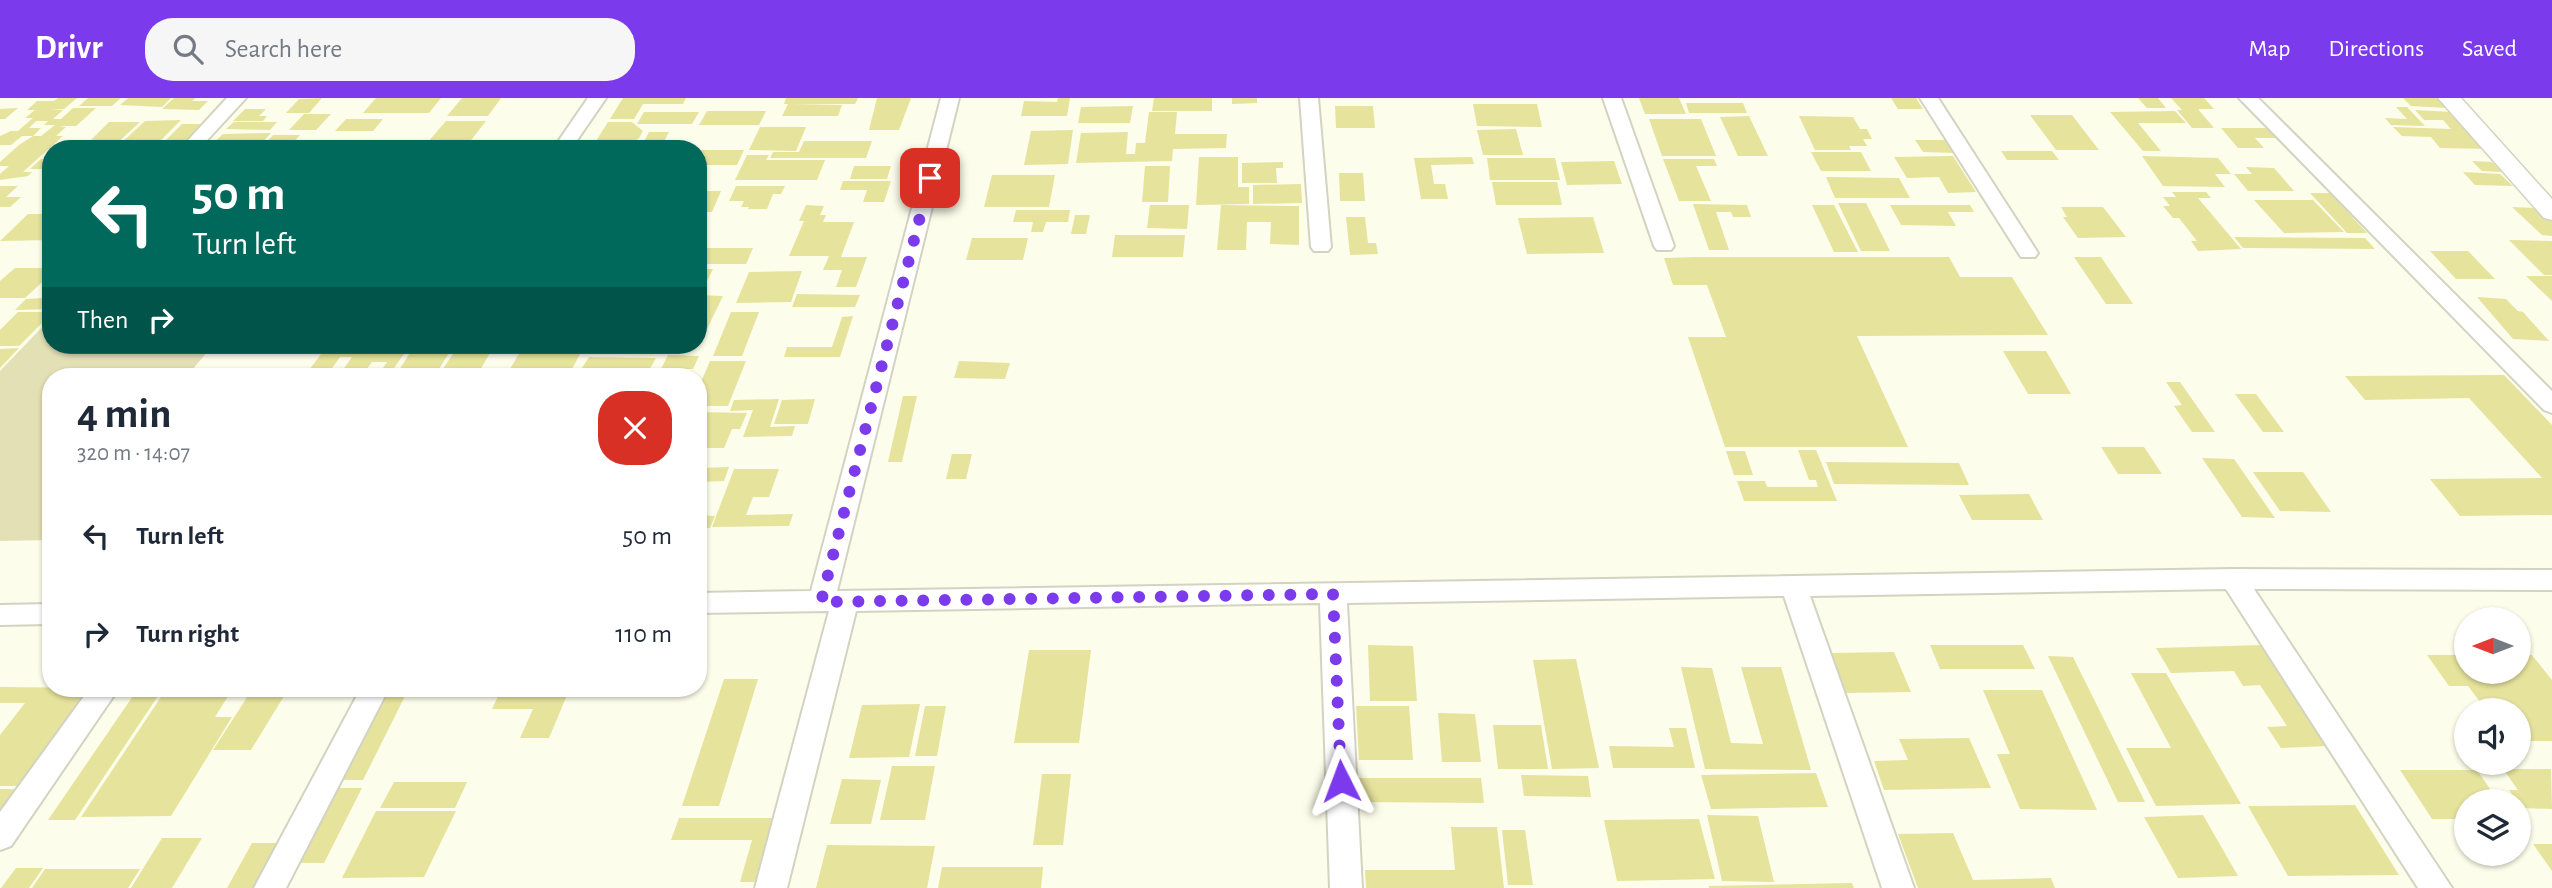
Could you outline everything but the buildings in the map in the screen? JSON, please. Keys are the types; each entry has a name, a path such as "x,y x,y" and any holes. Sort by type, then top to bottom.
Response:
{"street":[{"path":"197,140 237,98"},
{"path":"568,140 597,98"},
{"path":"771,888 833,601 950,98"},
{"path":"1309,98 1321,247"},
{"path":"1612,98 1664,246"},
{"path":"1930,98 2028,253"},
{"path":"2248,98 2552,405"},
{"path":"2449,98 2552,213"},
{"path":"2474,98 2552,183"},
{"path":"707,603 2233,579 2552,580"},
{"path":"2233,579 2436,888"},
{"path":"1794,586 1898,888"},
{"path":"1333,594 1346,888"},
{"path":"0,615 42,614"},
{"path":"0,836 99,697"},
{"path":"270,888 370,697"}],"shaded area":[{"path":"42,327 42,354 205,354 194,368 42,368 42,540 0,541 0,371"}],"route":[{"path":"930,178 821,602 1333,594 1341,781"}]}
